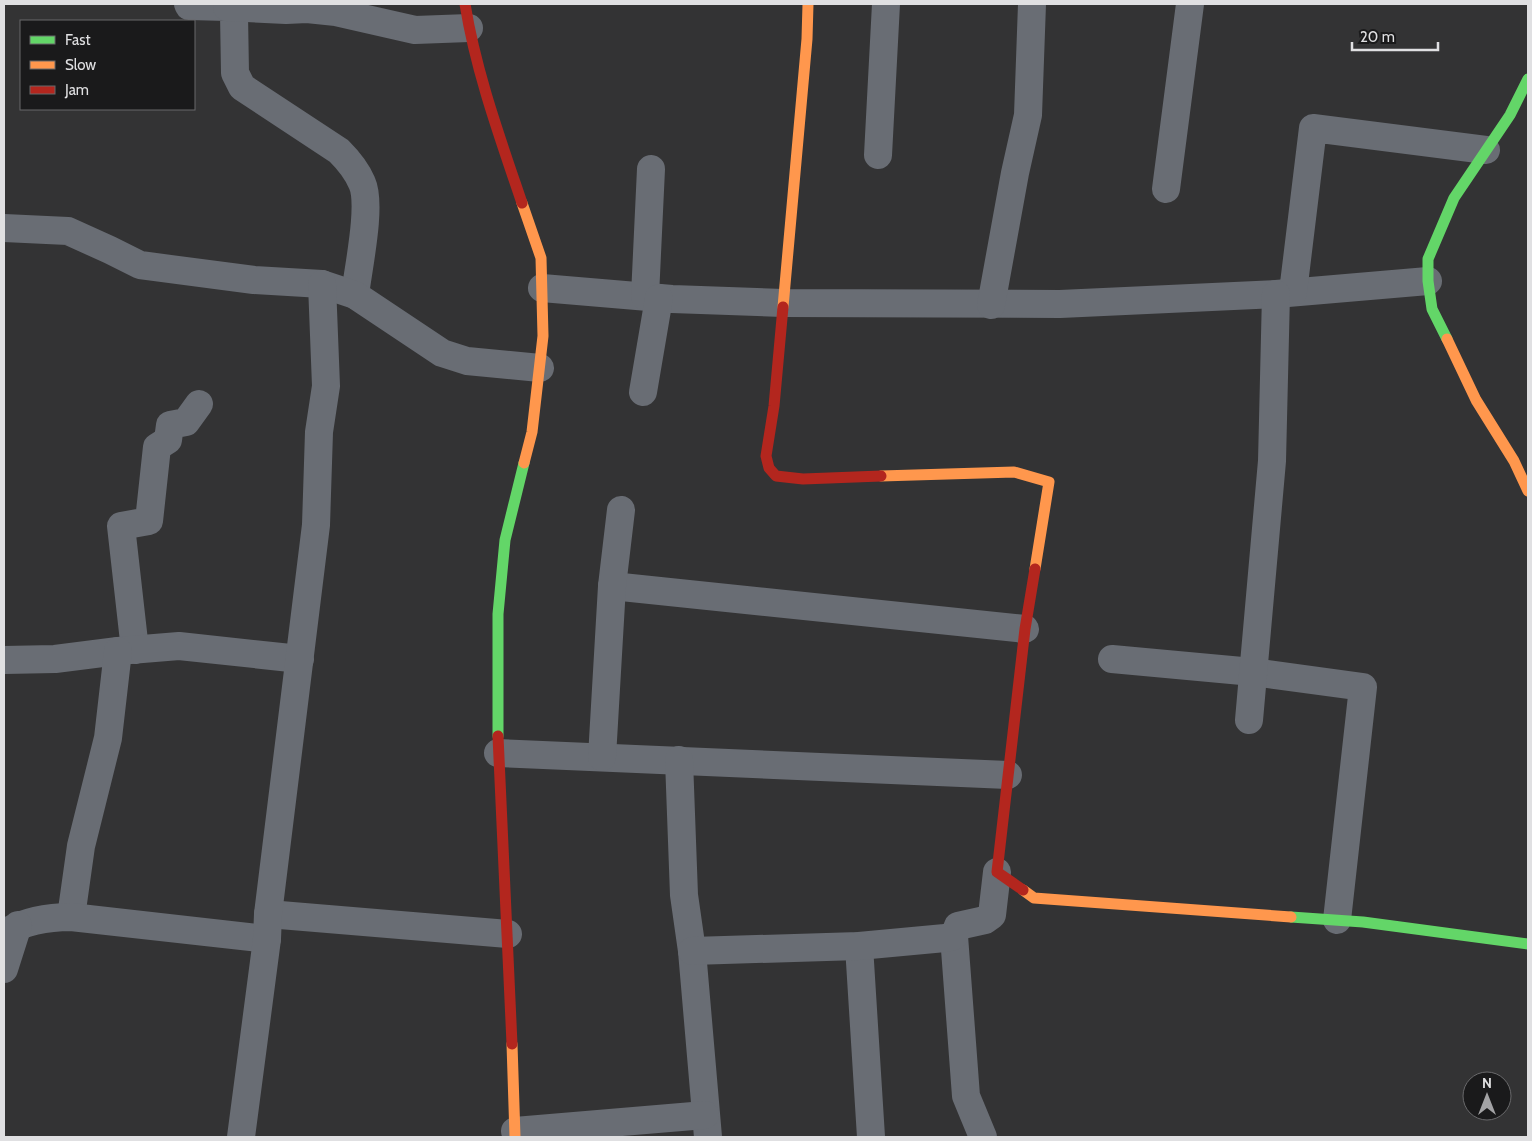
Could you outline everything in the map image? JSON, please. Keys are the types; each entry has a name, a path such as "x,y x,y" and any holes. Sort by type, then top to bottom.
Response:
{"street":[{"path":"188,4 189,6 286,7 336,12 415,30 467,16 495,124 541,258 543,336 540,368 532,432 505,540 498,614 498,753 508,934 515,1134 707,1126 692,951 684,896 680,760"},
{"path":"808,4 807,39 774,406 766,456 769,468 776,476 803,479 1014,472 1049,482 1025,629 992,915 985,920 958,926 954,936 966,1096 983,1137"},
{"path":"878,154 886,4"},
{"path":"991,305 1015,173 1028,115 1032,4"},
{"path":"1166,189 1190,4"},
{"path":"227,6 234,14 235,73 242,87 339,151 350,163 363,184 367,206 355,295"},
{"path":"1528,79 1510,115 1454,198 1428,259 1428,280 1432,309 1476,400 1521,461 1528,491"},
{"path":"1248,720 1272,462 1285,293 1313,128 1486,150"},
{"path":"643,392 652,297 651,169"},
{"path":"4,228 68,231 140,265 254,280 322,284 355,295 442,353 467,361 540,368"},
{"path":"542,288 652,297 783,304 991,305 1070,304 1285,293 1428,280"},
{"path":"245,1136 267,926 316,525 319,432 326,386 322,284"},
{"path":"71,917 81,846 108,738 127,650 122,526 149,521 157,447 168,440 170,425 186,422 199,404"},
{"path":"602,757 612,586 621,510"},
{"path":"612,586 1025,629"},
{"path":"4,660 55,659 179,646 300,659"},
{"path":"1112,659 1253,672 1363,687 1337,920"},
{"path":"498,753 1008,775"},
{"path":"997,872 1034,898 1363,922 1528,944"},
{"path":"4,969 11,929 50,917 508,934"},
{"path":"692,951 859,946 954,936"},
{"path":"859,946 872,1137"}],"traffic: fast":[{"path":"1447,339 1432,309 1428,281 1428,259 1454,198 1510,115 1528,79"},
{"path":"498,736 498,614 505,540 524,463"},
{"path":"1291,917 1363,922 1528,944"}],"traffic: slow":[{"path":"783,307 807,39 808,4"},
{"path":"522,203 541,258 543,336 532,432 524,463"},
{"path":"1447,339 1476,400 1514,461 1528,491"},
{"path":"881,476 1014,472 1049,482 1035,569"},
{"path":"1023,890 1034,898 1291,917"},
{"path":"512,1044 515,1137"}],"traffic: jam":[{"path":"465,4 482,80 522,203"},
{"path":"783,307 774,406 766,456 769,468 776,476 803,479 881,476"},
{"path":"1023,890 997,872 1025,629 1035,569"},
{"path":"498,736 512,1044"}]}
